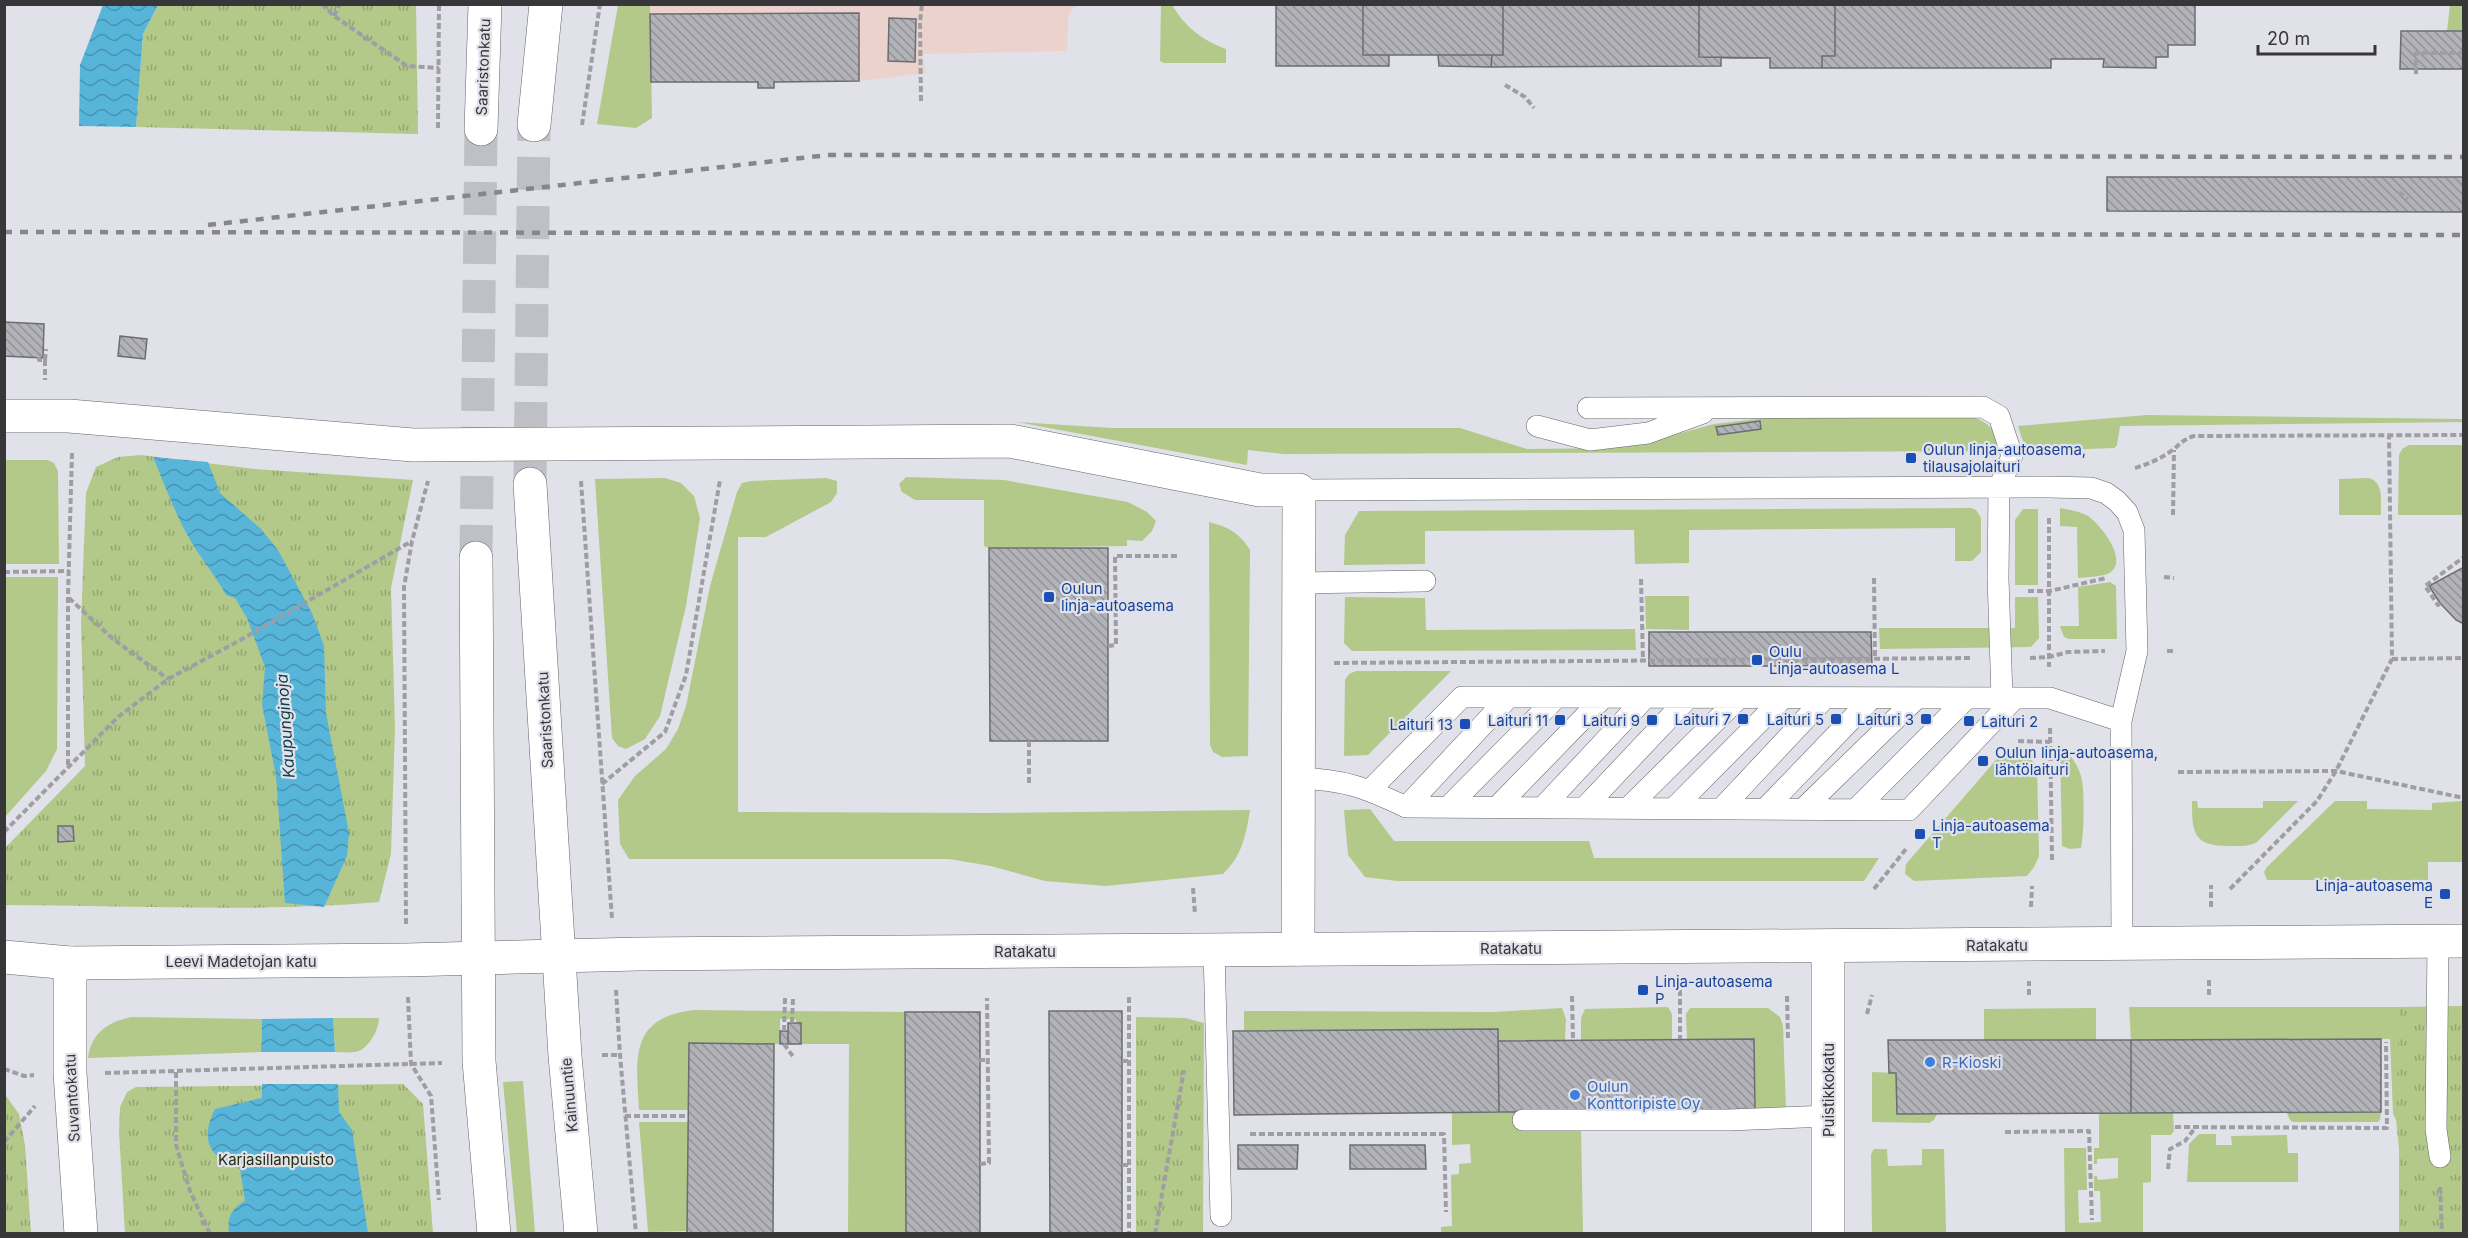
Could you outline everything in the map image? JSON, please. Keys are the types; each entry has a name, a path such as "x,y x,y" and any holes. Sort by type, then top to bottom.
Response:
{"street":[{"name":"Saaristonkatu","path":"481,129 484,4"},
{"path":"534,125 546,4"},
{"path":"4,416 69,416 413,445 1010,441 1260,490 1299,490 1298,949"},
{"name":"Saaristonkatu","path":"530,484 559,956"},
{"path":"476,558 479,1061 494,1233"},
{"name":"Ratakatu","path":"477,959 650,954 2450,942"},
{"name":"Puistikkokatu","path":"1828,946 1828,1233"},
{"name":"Kainuuntie","path":"559,956 581,1233"},
{"name":"Leevi Madetojan katu","path":"4,957 70,963 477,959"},
{"name":"Suvantokatu","path":"70,963 69,1073 81,1233"}],"lane":[{"path":"1588,408 1983,407 1999,416 2012,456 1999,488 2000,658 2008,698"},
{"path":"1538,426 1590,440 1647,433 1717,408"},
{"path":"1299,490 2049,487 2098,490 2117,501 2127,512 2134,530 2137,651 2121,721 2122,944"},
{"path":"1298,582 1425,581"},
{"path":"1370,790 1462,697 2050,698 2121,721"},
{"path":"1406,807 1508,698"},
{"path":"1448,807 1556,698"},
{"path":"1496,808 1603,698"},
{"path":"1542,808 1646,698"},
{"path":"1584,808 1688,698"},
{"path":"1628,808 1739,698"},
{"path":"1673,809 1783,698"},
{"path":"1721,809 1825,698"},
{"path":"1765,809 1872,698"},
{"path":"1803,810 1917,698"},
{"path":"1856,810 1967,698"},
{"path":"1298,778 1333,779 1370,790 1406,807 1909,810 2008,698"},
{"path":"2440,1156 2436,1129 2450,942"},
{"path":"1205,950 1220,1134 1221,1216"},
{"path":"1523,1119 1730,1120 1828,1116"}],"path":[{"path":"322,4 334,16 408,66 439,68"},
{"path":"334,16 340,4"},
{"path":"438,128 439,4"},
{"path":"582,124 600,4"},
{"path":"921,101 920,22 922,4"},
{"path":"2416,74 2416,53 2463,53"},
{"path":"1505,85 1525,97 1534,108"},
{"path":"2399,192 2409,199"},
{"path":"45,386 46,349"},
{"path":"39,357 39,360 45,360"},
{"path":"2230,889 2317,801 2336,771 2392,659 2389,435"},
{"path":"2135,468 2151,464 2185,439 2194,436 2463,435"},
{"path":"68,765 68,597 72,448"},
{"path":"2173,515 2174,449"},
{"path":"602,784 665,732 686,675 721,474"},
{"path":"406,897 404,587 412,542 429,477"},
{"path":"580,480 613,931"},
{"path":"2049,487 2052,860"},
{"path":"4,832 118,717 168,679 412,542"},
{"path":"1108,646 1116,645 1115,556 1178,556"},
{"path":"2440,603 2438,605 2425,586 2463,557"},
{"path":"4,572 69,571"},
{"path":"1874,578 1875,659"},
{"path":"1641,579 1644,661"},
{"path":"68,597 113,639 168,679"},
{"path":"1324,663 2000,658 2049,657 2068,652 2137,651"},
{"path":"2392,659 2463,658"},
{"path":"1029,741 1029,783"},
{"path":"2014,742 2050,742"},
{"path":"2178,772 2336,771 2463,798"},
{"path":"1874,889 1906,849"},
{"path":"1193,888 1205,950"},
{"path":"1680,990 1680,1040"},
{"path":"1572,996 1573,1040"},
{"path":"1129,997 1131,1165 1129,1233"},
{"path":"784,1031 785,998"},
{"path":"792,1023 793,998"},
{"path":"980,1164 989,1163 987,998"},
{"path":"617,1012 636,1233"},
{"path":"409,1020 411,1065 431,1096 439,1200"},
{"path":"2175,1127 2386,1128 2386,1042"},
{"path":"784,1044 794,1058"},
{"path":"604,1055 620,1055"},
{"path":"980,1060 988,1060"},
{"path":"1122,1061 1130,1061"},
{"path":"4,1069 24,1076 444,1063"},
{"path":"1155,1233 1185,1067"},
{"path":"176,1072 176,1145 190,1191 210,1233"},
{"path":"4,1142 38,1102"},
{"path":"625,1116 688,1116"},
{"path":"2168,1168 2170,1149 2184,1141 2195,1127"},
{"path":"2005,1132 2089,1131 2092,1220"},
{"path":"1220,1134 1444,1134 1446,1212"},
{"path":"2440,1156 2442,1233"},
{"path":"1122,1165 1131,1165"}],"shaded area":[{"path":"650,5 1077,5 1072,9 1068,19 1067,51 922,54 926,73 859,81 775,82 774,88 758,88 758,82 651,82"}],"green space":[{"path":"158,5 416,5 418,134 136,127 143,34"},
{"path":"618,5 650,5 652,118 636,128 597,124"},
{"path":"1161,5 1172,5 1195,32 1226,49 1226,63 1164,63 1160,61"},
{"path":"2450,5 2463,5 2463,31 2447,31"},
{"path":"2147,415 2463,419 2464,422 2120,426 2117,445 2114,448 2035,451 2025,444 2018,426"},
{"path":"1782,416 1972,417 1991,428 2001,447 1998,451 1284,454 1248,450 1247,465 1017,422 1112,428 1460,428 1527,449 1615,448 1641,444 1714,424"},
{"path":"2409,445 2461,445 2463,447 2463,515 2398,515 2399,455 2402,449"},
{"path":"141,455 255,469 413,480 391,588 395,727 391,854 379,902 239,908 5,905 5,848 85,766 81,623 86,493 96,467 118,457"},
{"path":"5,460 48,460 54,463 58,471 59,564 5,564"},
{"path":"906,477 1004,480 1128,502 1147,512 1156,521 1152,531 1142,541 1127,540 1127,546 989,548 984,546 984,500 915,500 902,492 899,484"},
{"path":"665,478 681,483 694,496 700,518 686,606 660,716 645,739 626,749 618,746 612,738 595,479"},
{"path":"826,478 837,481 837,493 831,502 766,537 738,537 738,812 985,813 1250,810 1239,852 1223,874 1106,886 1045,881 991,866 949,859 629,859 620,844 618,800 635,776 666,749 678,729 686,706 710,586 737,492 742,483 751,481"},
{"path":"2369,478 2374,480 2380,488 2381,515 2339,515 2339,479"},
{"path":"1971,508 1976,510 1981,518 1981,552 1972,561 1955,561 1955,528 1689,530 1689,563 1635,564 1634,530 1425,531 1425,564 1344,565 1345,535 1359,511"},
{"path":"2060,508 2088,516 2099,526 2114,551 2115,566 2111,572 2100,576 2078,578 2077,527 2060,526"},
{"path":"2023,509 2038,509 2038,585 2015,585 2015,520"},
{"path":"1209,522 1233,532 1250,550 1248,756 1222,757 1213,752 1210,745"},
{"path":"5,577 58,577 57,749 46,771 5,817"},
{"path":"2110,582 2116,586 2117,639 2069,639 2064,637 2060,626 2079,626 2078,587"},
{"path":"1645,596 1689,596 1689,630 1646,629"},
{"path":"1345,597 1425,598 1426,630 1635,629 1636,650 1352,651 1344,643"},
{"path":"2015,597 2038,597 2039,638 2031,647 1880,649 1879,628 2015,628"},
{"path":"1356,671 1451,671 1368,755 1344,756 1345,680 1349,674"},
{"path":"2060,744 2072,758 2081,776 2084,812 2081,848 2070,849 2062,846"},
{"path":"2008,751 2024,752 2037,766 2039,856 2027,876 1914,881 1905,874 1906,864 1996,760"},
{"path":"2192,801 2197,801 2198,808 2263,808 2263,801 2298,801 2257,842 2236,846 2208,843 2197,836 2193,822"},
{"path":"2335,801 2367,801 2367,809 2432,810 2432,803 2463,801 2463,862 2428,862 2428,880 2267,880 2264,872 2267,867"},
{"path":"1370,809 1394,841 1589,841 1594,858 1879,858 1864,881 1397,881 1365,877 1348,855 1344,810"},
{"path":"2463,1006 2463,1233 2399,1234 2399,1148 2396,1120 2399,1007"},
{"path":"1668,1007 1672,1014 1672,1039 1581,1040 1581,1018 1585,1009"},
{"path":"2129,1007 2417,1007 2417,1102 2396,1120 2393,1114 2390,1039 2131,1040"},
{"path":"1562,1008 1566,1019 1565,1040 1498,1041 1498,1029 1244,1031 1244,1011 1493,1012"},
{"path":"1690,1008 1768,1008 1780,1017 1783,1026 1786,1109 1755,1111 1754,1039 1687,1039 1686,1014"},
{"path":"2096,1008 2096,1040 1984,1040 1984,1009"},
{"path":"695,1010 905,1012 906,1233 848,1233 849,1044 801,1044 801,1024 796,1023 796,1019 780,1019 780,1044 689,1043 688,1110 639,1110 638,1057 647,1031 658,1021 674,1014"},
{"path":"132,1017 262,1019 261,1052 88,1058 93,1042 102,1030 109,1025"},
{"path":"1136,1017 1185,1018 1204,1023 1203,1233 1136,1233"},
{"path":"333,1018 379,1018 379,1023 375,1034 364,1048 355,1052 335,1052"},
{"path":"1872,1072 1896,1073 1937,1114 1934,1120 1929,1123 1872,1122"},
{"path":"523,1081 535,1233 517,1233 503,1082"},
{"name":"Karjasillanpuisto","path":"403,1084 423,1104 433,1233 125,1233 119,1132 120,1107 127,1092 136,1087"},
{"path":"4,1093 19,1114 25,1145 31,1233 5,1233"},
{"path":"1518,1112 1581,1128 1583,1233 1441,1234 1441,1227 1452,1226 1451,1175 1459,1174 1459,1164 1471,1163 1470,1144 1452,1145 1452,1113"},
{"path":"2381,1112 2378,1122 2293,1122 2287,1113"},
{"path":"2099,1113 2173,1113 2174,1131 2171,1135 2151,1135 2151,1182 2143,1183 2143,1233 2065,1233 2064,1148 2086,1148 2087,1190 2078,1190 2079,1223 2101,1222 2100,1191 2094,1191 2094,1176 2097,1176 2098,1180 2118,1178 2118,1158 2097,1159 2097,1164 2094,1164 2094,1148 2099,1148"},
{"path":"639,1122 688,1122 688,1231 648,1232"},
{"path":"2199,1134 2216,1134 2216,1145 2232,1145 2231,1136 2287,1135 2288,1153 2298,1153 2298,1182 2187,1182 2189,1144"},
{"path":"1874,1149 1887,1149 1888,1166 1922,1165 1922,1149 1944,1149 1946,1233 1872,1233 1871,1154"}],"water":[{"path":"103,5 158,5 143,34 136,127 79,126 80,65"},
{"name":"Kaupunginoja","path":"153,457 208,462 220,493 261,529 278,550 312,613 324,646 326,713 349,833 347,856 324,907 285,903 276,776 262,705 265,667 247,618 235,598 226,595 192,544"},
{"path":"333,1018 335,1052 261,1052 262,1019"},
{"path":"262,1084 338,1084 339,1112 352,1130 368,1233 229,1233 231,1214 245,1201 240,1169 221,1159 210,1146 208,1130 210,1120 215,1109 262,1098"}],"building":[{"path":"1276,4 1503,4 1503,55 1492,55 1491,67 1439,66 1438,55 1389,55 1389,66 1276,66"},
{"path":"1363,4 1503,4 1503,55 1363,55"},
{"path":"1503,4 1835,4 1835,56 1822,56 1822,68 1770,68 1770,58 1721,58 1721,66 1491,67 1492,55 1503,55"},
{"path":"1699,4 1835,4 1835,56 1822,56 1822,68 1770,68 1770,58 1699,57"},
{"path":"1835,4 2195,4 2195,45 2168,45 2168,57 2156,57 2156,68 2103,67 2104,59 2051,59 2051,68 1822,68 1822,56 1835,56"},
{"path":"859,13 859,81 774,82 774,88 758,88 758,82 651,82 650,14"},
{"path":"889,18 916,19 915,62 888,61"},
{"path":"2401,31 2464,31 2464,69 2400,69"},
{"path":"2107,177 2464,177 2464,212 2107,211"},
{"path":"4,322 44,324 43,358 4,356"},
{"path":"120,336 147,339 145,359 118,356"},
{"path":"1760,421 1761,429 1718,435 1716,427"},
{"name":"Oulun linja-autoasema","path":"989,548 1108,548 1108,741 990,741"},
{"path":"2464,567 2464,624 2456,620 2440,603 2429,586"},
{"path":"1649,632 1871,632 1872,666 1649,666"},
{"path":"58,826 73,826 74,841 58,842"},
{"path":"1049,1011 1122,1011 1122,1234 1050,1234"},
{"path":"905,1012 980,1012 980,1234 906,1234"},
{"path":"788,1023 801,1023 801,1044 788,1044"},
{"path":"1498,1029 1499,1112 1234,1115 1233,1031"},
{"path":"780,1031 788,1031 788,1044 780,1044"},
{"path":"1754,1039 1755,1111 1499,1112 1498,1041"},
{"path":"2381,1039 2381,1112 2131,1113 2131,1040"},
{"path":"1888,1040 2131,1040 2131,1113 1897,1114 1896,1073 1889,1073"},
{"path":"689,1043 774,1044 773,1234 687,1234"},
{"path":"1238,1145 1298,1145 1297,1169 1238,1169"},
{"path":"1350,1145 1425,1145 1426,1169 1350,1169"}],"tunnel":[{"path":"530,484 534,125"},
{"path":"476,558 481,129"}],"railway":[{"path":"208,225 828,155 2464,157"},
{"path":"4,232 2464,235"}],"place":[{"name":"Oulun linja-autoasema, tilausajolaituri","path":"1911,458"},
{"name":"Oulun linja-autoasema","path":"1049,597"},
{"name":"Oulu Linja-autoasema L","path":"1757,660"},
{"name":"Laituri 7","path":"1743,719"},
{"name":"Laituri 5","path":"1836,719"},
{"name":"Laituri 3","path":"1926,719"},
{"name":"Laituri 11","path":"1560,720"},
{"name":"Laituri 9","path":"1652,720"},
{"name":"Laituri 2","path":"1969,721"},
{"name":"Laituri 13","path":"1465,724"},
{"name":"Oulun linja-autoasema, lähtölaituri","path":"1983,761"},
{"name":"Linja-autoasema T","path":"1920,834"},
{"name":"Linja-autoasema E","path":"2445,894"},
{"name":"Linja-autoasema P","path":"1643,990"},
{"name":"R-Kioski","path":"1930,1062"},
{"name":"Oulun Konttoripiste Oy","path":"1575,1095"}]}
